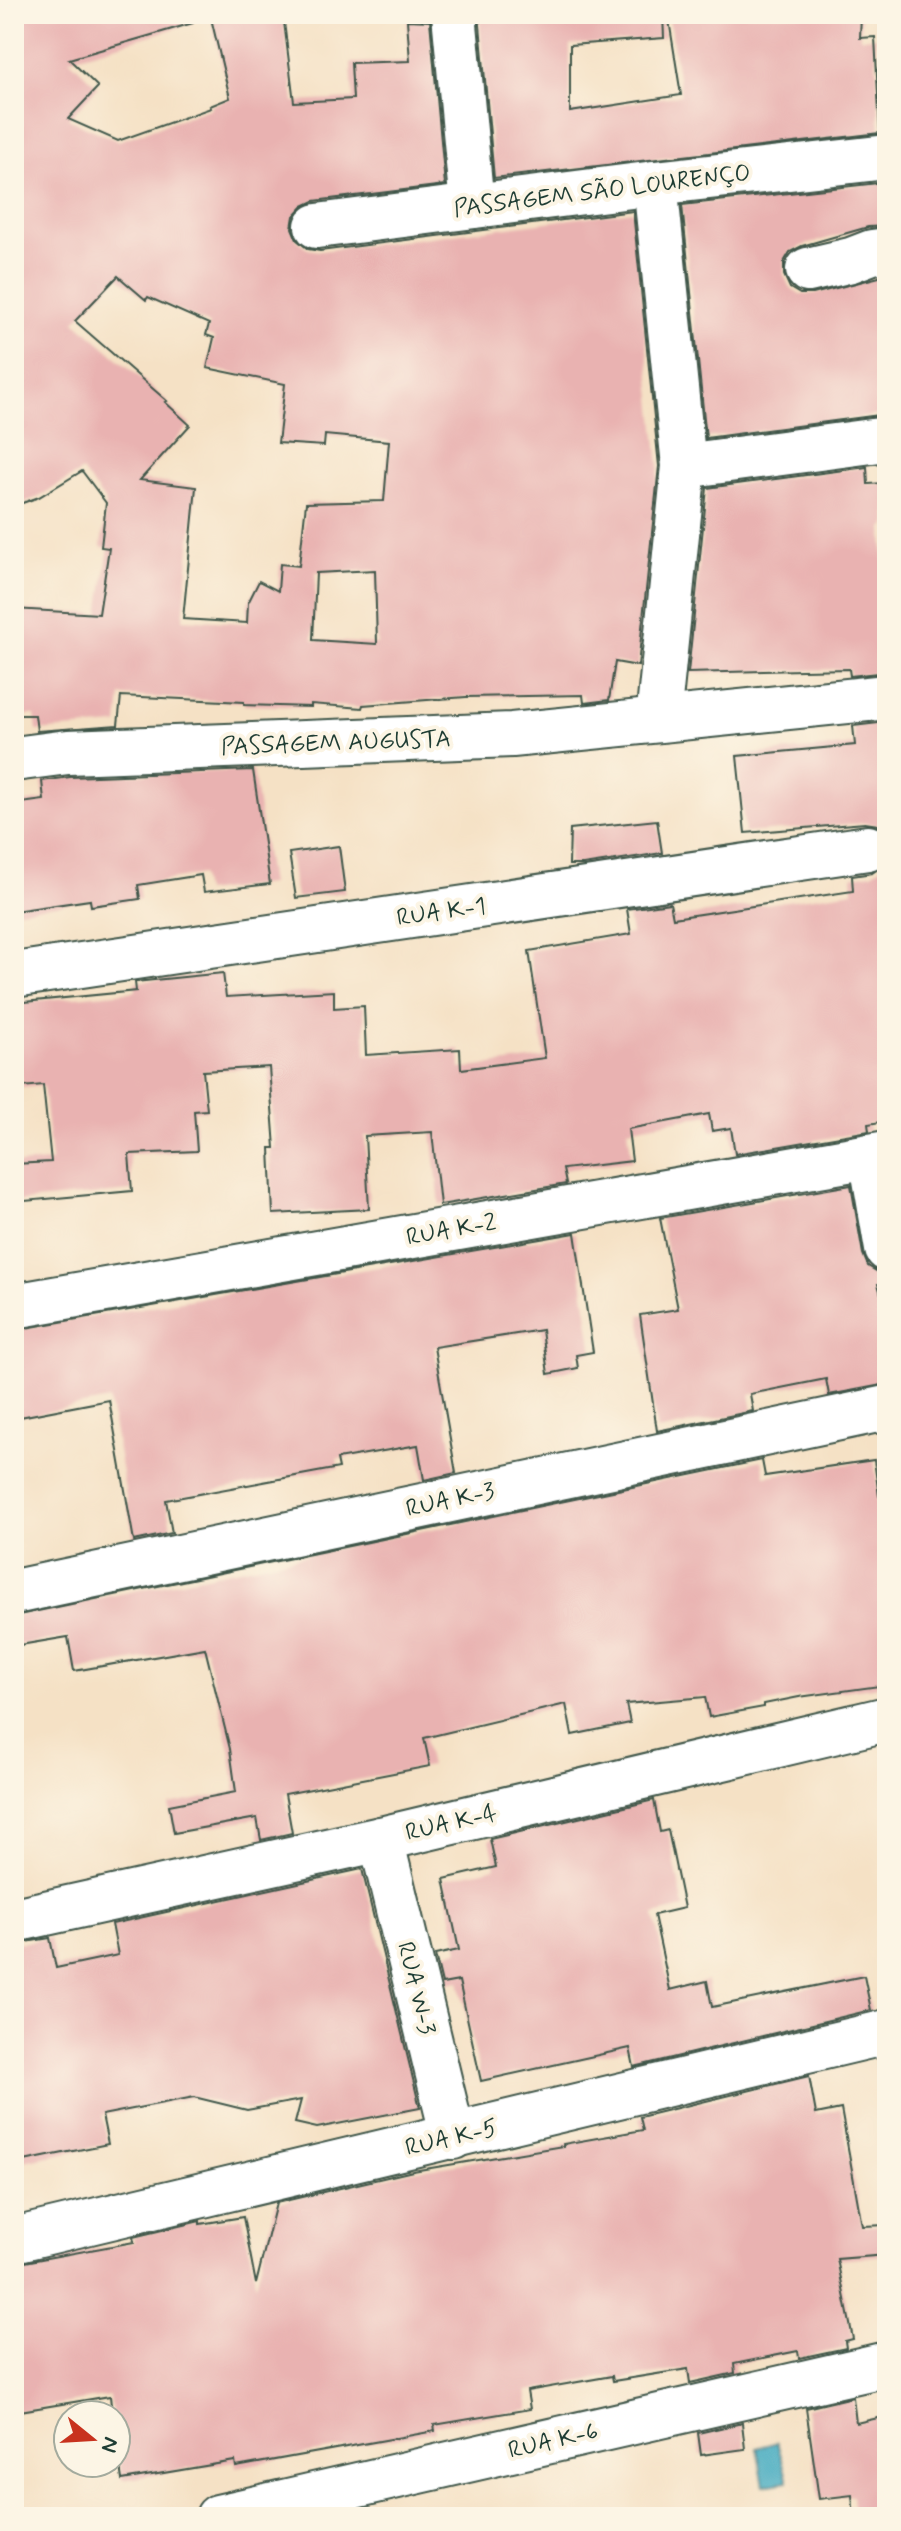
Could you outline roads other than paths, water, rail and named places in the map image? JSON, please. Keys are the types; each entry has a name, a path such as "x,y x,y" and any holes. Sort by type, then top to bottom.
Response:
{"street":[{"path":"454,14 472,206"},
{"name":"PASSAGEM SÃO LOURENÇO","path":"317,226 887,157"},
{"path":"655,183 684,466 658,720"},
{"path":"808,270 887,250"},
{"path":"684,466 887,439"},
{"name":"PASSAGEM AUGUSTA","path":"14,759 68,752 512,735 887,697"},
{"name":"RUA K-1","path":"14,975 868,848"},
{"path":"879,1154 887,1249"},
{"name":"RUA K-2","path":"14,1306 879,1154"},
{"name":"RUA K-3","path":"14,1592 887,1408"},
{"name":"RUA K-4","path":"14,1920 381,1839 887,1719"},
{"name":"RUA W-3","path":"381,1839 453,2137"},
{"name":"RUA K-5","path":"14,2240 887,2032"},
{"name":"RUA K-6","path":"218,2517 887,2364"}],"water":[{"path":"777,2442 788,2481 764,2485 757,2448"}]}
